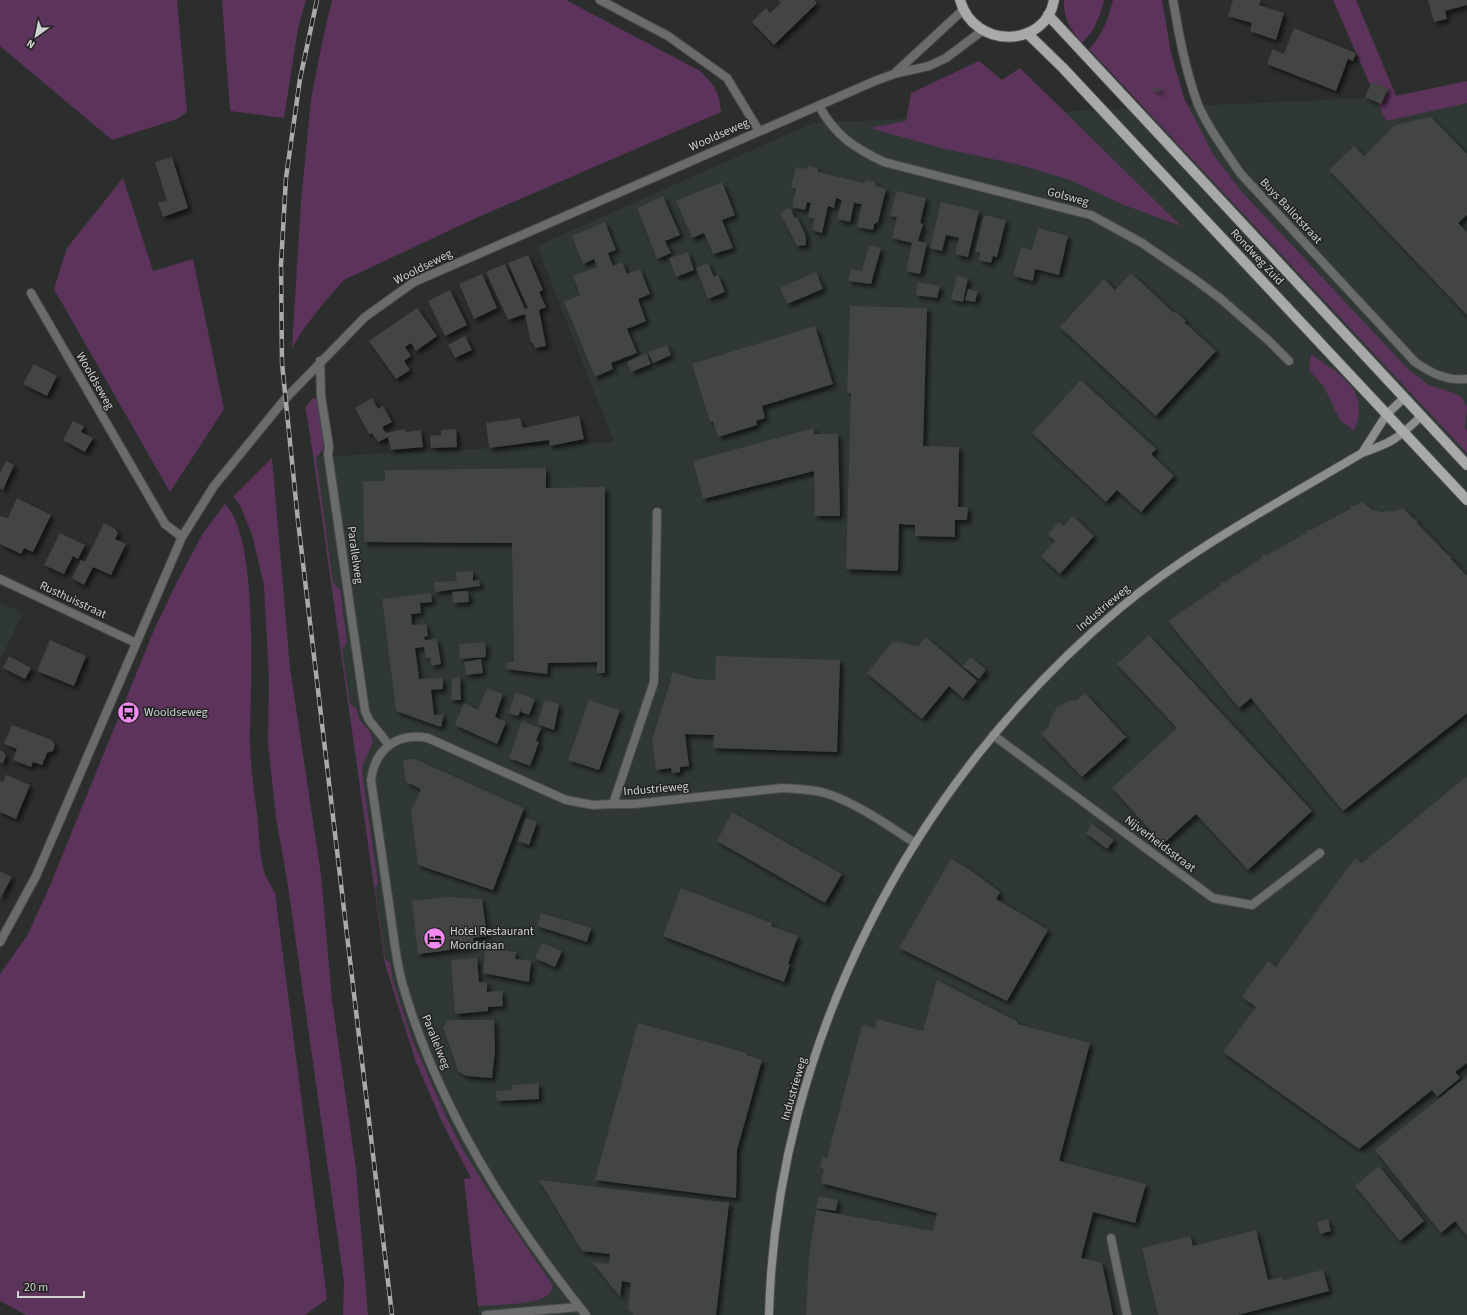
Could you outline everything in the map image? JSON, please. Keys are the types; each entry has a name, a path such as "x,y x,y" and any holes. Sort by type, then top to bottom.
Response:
{"main road":[{"path":"960,0 963,10 971,22 982,31 996,37 1012,37 1027,33 1039,26 1048,15 1054,0"},
{"name":"Rondweg Zuid","path":"1048,15 1467,465"},
{"name":"Rondweg Zuid","path":"1027,33 1063,68 1467,500"}],"street":[{"name":"Wooldseweg","path":"600,0 668,36 727,78 759,131"},
{"name":"Buys Ballotstraat","path":"1173,0 1183,59 1198,103 1216,138 1240,173 1415,362 1440,377 1457,380 1467,379"},
{"name":"Wooldseweg","path":"894,74 963,10"},
{"name":"Wooldseweg","path":"0,942 36,876 182,537 214,486 285,399 320,361 365,317 414,282 759,131 894,74 929,66 946,58 982,31"},
{"name":"Golsweg","path":"819,106 835,130 861,151 884,162 1091,215 1136,239 1221,299 1269,341 1289,361"},
{"name":"Wooldseweg","path":"31,293 165,524 182,537"},
{"name":"Parallelweg","path":"320,361 321,396 329,447 328,454 365,711 369,720 389,745"},
{"name":"Industrieweg","path":"1362,453 1387,414 1404,398"},
{"name":"Industrieweg","path":"769,1315 772,1256 781,1192 806,1086 838,992 856,952 888,889 934,812 993,735 1030,693 1076,647 1120,608 1160,577 1209,544 1362,453 1389,444 1404,433 1421,416"},
{"name":"Industrieweg","path":"657,512 654,682 613,804 634,804 782,788 804,789 826,793 848,803 915,843"},
{"name":"Rusthuisstraat","path":"0,579 136,643"},
{"name":"Nijverheidsstraat","path":"993,735 1213,898 1252,905 1320,853"},
{"name":"Parallelweg","path":"586,1315 510,1210 480,1160 436,1076 406,995 395,944 371,780 373,767 379,755 389,745 406,737 416,736 428,738 566,800 593,806 613,804"},
{"path":"1111,1238 1127,1315"},
{"path":"486,1315 579,1307"}],"shaded area":[{"path":"0,0 177,0 187,112 177,119 112,140 0,46"},
{"path":"222,0 306,0 298,28 284,118 230,111"},
{"path":"332,0 566,0 700,71 713,85 719,99 721,112 476,218 344,280 302,331 292,348 301,202 311,99"},
{"path":"1064,0 1104,0 1096,23 1082,43 1068,23 1065,13"},
{"path":"1113,0 1162,0 1171,53 1184,98 1213,154 1242,192 1409,370 1429,385 1454,393 1461,397 1467,407 1465,428 1467,430 1467,453 1089,49 1098,38 1104,26"},
{"path":"1333,0 1356,0 1396,96 1467,81 1467,103 1386,121"},
{"path":"979,61 1002,80 1020,68 1181,226 1124,205 1070,180 1016,164 941,148 870,128 906,121 911,93"},
{"path":"1467,81 1467,1315 479,1315 471,1178 442,1122 416,1062 385,964 313,457 614,442 537,246 813,123 1390,97"},
{"path":"123,178 153,271 193,259 224,409 170,492 54,289 67,248"},
{"path":"1311,354 1342,376 1356,394 1359,404 1358,417 1354,431 1340,420 1324,387 1309,370"},
{"path":"313,398 317,400 324,449 316,458 333,583 340,589 347,643 342,649 350,704 357,709 359,719 370,732 373,742 363,764 362,773 378,884 375,888 385,959 390,963 392,978 412,1039 447,1119 464,1152 491,1195 552,1284 552,1290 550,1293 537,1300 517,1304 478,1306 464,1179 471,1178 442,1122 416,1062 385,964 314,461 305,408"},
{"path":"272,458 290,668 321,875 332,1000 356,1169 368,1315 343,1315 344,1282 288,886 276,817 268,743 269,680 264,585 252,535 240,505 233,497"},
{"path":"225,504 236,522 244,549 251,617 250,751 252,778 262,862 264,871 275,893 327,1299 305,1315 26,1315 0,1301 0,974 27,936 49,888 154,630 176,584 203,533"},
{"path":"0,603 23,613 0,660"}],"building":[{"path":"778,0 814,0 817,3 774,45 752,22 766,8 770,13 781,3"},
{"path":"1233,0 1261,0 1259,5 1284,13 1276,40 1250,31 1252,23 1228,16"},
{"path":"1428,0 1467,0 1467,5 1445,11 1447,19 1434,22"},
{"path":"1294,28 1356,53 1353,61 1348,59 1336,91 1267,64 1273,49 1284,54"},
{"path":"1372,82 1388,89 1381,104 1365,97"},
{"path":"1154,87 1161,89 1160,92 1153,90"},
{"path":"1431,117 1467,154 1467,215 1458,223 1467,232 1467,315 1329,170 1354,146 1364,156 1395,125"},
{"path":"172,157 188,208 163,217 158,203 167,201 155,162"},
{"path":"809,166 817,168 818,172 864,183 867,180 875,182 876,186 886,189 878,222 874,224 873,230 857,227 862,204 854,203 850,222 837,219 842,200 836,198 834,208 828,206 822,233 812,230 814,219 808,217 811,203 807,202 805,210 792,207 796,189 791,187 796,167 806,169"},
{"path":"722,182 735,215 722,220 733,248 713,254 704,233 692,238 676,201"},
{"path":"897,191 926,198 920,223 923,224 918,241 927,243 920,274 906,271 912,243 892,238 897,217 890,216"},
{"path":"663,196 680,235 665,241 671,253 657,259 637,208"},
{"path":"941,202 979,211 968,257 955,254 959,238 946,235 942,251 930,248"},
{"path":"790,207 795,218 797,217 806,236 806,245 797,246 780,213"},
{"path":"984,215 1006,220 997,257 993,256 991,263 979,260 980,253 975,252"},
{"path":"605,222 616,250 608,253 613,266 622,262 627,274 640,269 650,294 638,299 646,321 627,329 637,353 611,363 613,369 595,377 564,302 580,295 573,276 597,267 594,259 583,264 572,236"},
{"path":"1038,228 1068,236 1059,275 1035,269 1033,281 1013,276 1021,247 1032,250"},
{"path":"869,245 881,248 871,284 848,281 851,269 862,271"},
{"path":"688,252 694,270 676,277 669,258"},
{"path":"528,255 543,290 539,292 546,307 539,310 546,346 535,348 533,343 531,343 525,314 508,320 486,272 505,264 525,309 528,308 508,263"},
{"path":"708,263 714,277 718,275 725,292 708,299 696,268"},
{"path":"816,272 823,289 787,304 780,288"},
{"path":"1131,273 1174,313 1176,312 1186,321 1184,322 1216,351 1156,416 1060,327 1104,279 1115,290"},
{"path":"482,274 497,308 474,319 459,284"},
{"path":"957,276 968,278 963,302 951,299"},
{"path":"918,282 940,286 937,298 916,295"},
{"path":"968,289 978,291 975,302 965,300"},
{"path":"450,290 467,325 445,336 428,301"},
{"path":"850,306 927,308 923,446 959,447 958,507 968,507 967,520 955,520 955,537 915,536 915,525 899,524 898,571 846,569 851,393 847,393"},
{"path":"417,308 437,336 416,351 411,343 405,347 411,356 404,361 410,370 396,379 369,341"},
{"path":"815,326 833,384 762,406 765,418 756,421 757,425 718,437 713,421 710,422 692,364"},
{"path":"465,336 472,350 455,358 448,345"},
{"path":"667,345 671,355 653,363 648,352"},
{"path":"646,353 651,364 631,372 627,362"},
{"path":"34,364 57,376 47,396 23,384"},
{"path":"1081,380 1156,449 1151,454 1174,476 1141,512 1117,490 1106,502 1032,433"},
{"path":"372,398 378,409 383,406 392,422 382,427 386,433 405,429 406,432 421,430 423,447 391,450 388,437 378,442 372,433 369,434 355,408"},
{"path":"579,416 584,439 550,446 549,440 489,448 486,423 520,418 523,428"},
{"path":"73,421 84,426 81,432 93,438 85,452 63,440"},
{"path":"814,428 814,434 838,434 840,516 815,516 814,471 703,499 693,461"},
{"path":"456,429 457,447 431,448 430,436 441,435 441,430"},
{"path":"6,461 14,465 3,490 0,488 0,473"},
{"path":"546,468 546,488 605,487 605,673 597,673 597,662 548,663 547,674 506,669 507,662 514,662 512,543 364,542 363,481 385,481 385,470"},
{"path":"17,498 51,515 33,552 24,548 21,554 0,544 0,516 8,518"},
{"path":"1362,502 1373,510 1382,512 1394,511 1403,508 1417,520 1417,523 1448,555 1451,556 1451,559 1467,576 1467,713 1343,811 1251,698 1239,708 1168,621 1221,585 1221,581 1225,582 1262,558 1263,554 1267,555 1306,533 1307,529 1311,530 1350,509 1351,505 1355,506"},
{"path":"1073,516 1094,536 1060,574 1041,556 1055,541 1048,534 1059,522 1064,526"},
{"path":"104,523 114,528 118,533 115,539 126,544 111,575 93,567 84,585 72,578 81,560 85,562"},
{"path":"60,533 85,545 78,559 73,556 64,574 44,565"},
{"path":"473,571 473,581 479,580 480,586 435,592 434,582 457,581 456,572"},
{"path":"468,591 469,602 453,603 452,592"},
{"path":"431,593 432,602 420,603 421,613 411,614 412,625 426,624 428,636 424,637 425,640 437,639 441,664 431,666 430,658 426,658 424,647 415,648 419,678 417,679 443,678 443,689 431,690 434,715 444,714 441,727 396,711 382,599"},
{"path":"1149,635 1312,811 1248,870 1196,814 1163,844 1112,788 1177,728 1117,664"},
{"path":"926,637 977,681 963,698 949,686 922,719 867,673 893,641 918,646"},
{"path":"50,640 86,656 74,686 37,671"},
{"path":"485,642 486,657 460,659 459,644"},
{"path":"9,656 31,668 25,679 3,668"},
{"path":"716,656 840,660 837,752 713,748 714,735 685,734 689,766 680,767 680,772 672,773 671,768 656,770 652,740 673,672 696,679 715,680"},
{"path":"971,657 986,670 979,679 963,666"},
{"path":"481,659 483,673 466,675 464,662"},
{"path":"460,677 461,700 451,700 452,678"},
{"path":"487,688 503,694 495,717 506,722 497,744 455,725 464,703 478,710"},
{"path":"516,692 535,699 529,715 521,712 522,708 518,716 508,713"},
{"path":"1085,693 1126,737 1082,777 1041,734 1049,726 1050,720 1057,707 1072,700 1077,700"},
{"path":"545,700 559,704 554,730 537,724"},
{"path":"589,700 620,710 599,770 568,760"},
{"path":"522,721 541,728 536,741 539,742 530,766 509,758"},
{"path":"12,725 52,740 55,745 53,751 47,753 42,765 33,762 31,767 13,760 17,749 4,744"},
{"path":"0,750 6,755 3,763 0,762"},
{"path":"415,759 524,808 493,890 418,865 411,812 421,789 406,782 403,760"},
{"path":"6,775 30,785 16,819 0,812 0,781 3,782"},
{"path":"1467,776 1467,1063 1455,1072 1460,1078 1437,1097 1432,1090 1359,1149 1223,1052 1256,1007 1242,997 1268,961 1276,967 1355,858 1362,863"},
{"path":"732,812 842,874 825,903 717,841"},
{"path":"526,818 537,822 529,845 518,841"},
{"path":"1092,824 1114,840 1107,849 1086,833"},
{"path":"951,859 967,868 1000,892 996,899 1048,930 1007,1001 899,948"},
{"path":"0,871 12,877 0,899"},
{"path":"681,888 772,923 771,926 798,936 788,964 790,965 784,982 663,936"},
{"path":"447,897 482,899 487,936 473,938 474,947 418,954 412,901"},
{"path":"541,913 591,928 587,942 537,926"},
{"path":"542,943 562,951 555,967 535,958"},
{"path":"485,948 516,952 515,959 531,961 529,982 483,973"},
{"path":"477,958 479,982 487,982 487,992 502,991 503,1006 488,1007 488,1011 455,1014 451,960"},
{"path":"937,980 1018,1022 1017,1024 1090,1043 1059,1161 1146,1184 1135,1223 1093,1212 1081,1258 1102,1263 1113,1315 806,1315 809,1257 816,1210 933,1231 937,1213 821,1183 824,1169 820,1168 823,1157 827,1158 862,1025 875,1028 877,1019 923,1031"},
{"path":"449,1020 494,1020 495,1050 492,1078 466,1076 458,1071 443,1027"},
{"path":"638,1023 747,1053 746,1055 762,1060 737,1150 736,1198 595,1180"},
{"path":"1467,1076 1467,1236 1455,1221 1441,1233 1375,1150"},
{"path":"539,1083 539,1099 497,1101 496,1091 513,1090 512,1085"},
{"path":"1379,1166 1424,1221 1400,1241 1355,1186"},
{"path":"539,1180 729,1203 716,1315 633,1315 628,1309 631,1283 622,1281 620,1297 592,1262 609,1264 610,1254 582,1251"},
{"path":"819,1196 838,1200 836,1211 816,1208"},
{"path":"1328,1219 1331,1231 1320,1234 1317,1222"},
{"path":"1256,1230 1268,1280 1282,1277 1283,1280 1323,1270 1329,1291 1238,1315 1158,1315 1142,1248 1190,1236 1193,1246"}],"railway":[{"path":"317,0 300,79 286,178 281,265 282,363 298,521 392,1315"}],"place":[{"name":"Wooldseweg","path":"128,712"},
{"name":"Hotel Restaurant Mondriaan","path":"435,938"}]}
